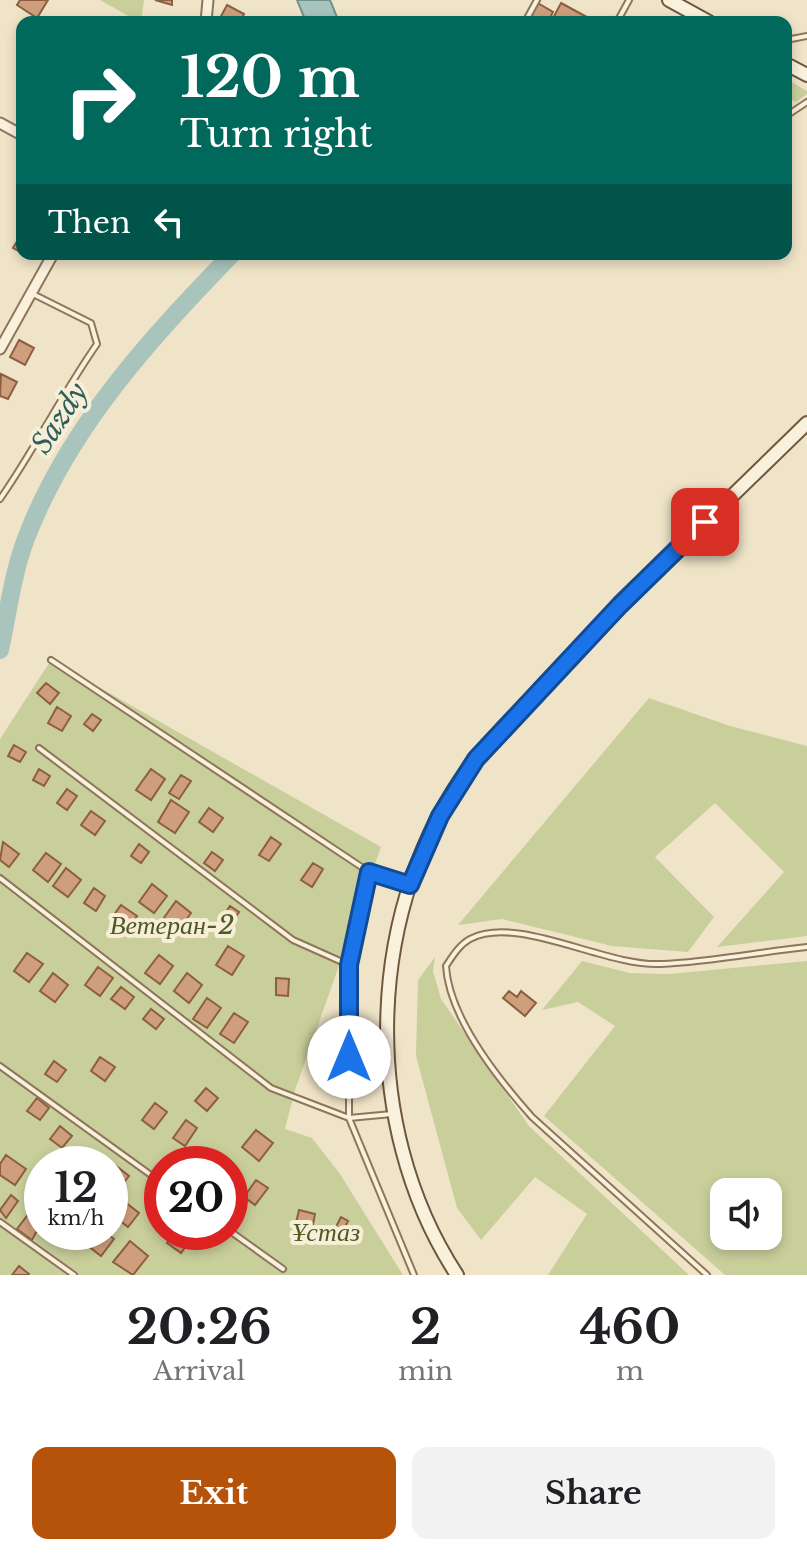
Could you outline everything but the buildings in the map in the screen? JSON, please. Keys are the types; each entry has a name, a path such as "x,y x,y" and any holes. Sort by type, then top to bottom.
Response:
{"main road":[{"path":"678,2 700,16"},
{"path":"457,1275 433,1238 401,1157 386,1062 389,977 410,885 440,816 476,759 620,605 807,423"}],"street":[{"path":"0,349 50,260"}],"lane":[{"path":"0,499 23,465 56,403 97,344 91,323 31,293"},
{"path":"51,660 369,872 410,885"},
{"path":"39,748 293,940 349,965"},
{"path":"369,872 349,965 349,1118 414,1275"},
{"path":"0,878 271,1088 349,1118 394,1114"},
{"path":"707,1275 532,1117 508,1090 450,997 446,966 468,940 499,933 529,935 605,956 660,964 807,947"},
{"path":"0,1066 144,1170"},
{"path":"0,1222 74,1275"},
{"path":"248,1244 283,1269"}],"green space":[{"path":"100,0 144,0 142,16 128,16"},
{"path":"792,82 807,91 796,102 792,100"},
{"name":"Ветеран-2","path":"51,660 381,847 295,1090 285,1129 312,1138 340,1174 403,1275 0,1275 0,739"},
{"path":"649,698 730,726 807,746 807,936 717,947 784,872 715,803 655,857 714,917 688,952 612,946 502,919 458,925"},
{"path":"435,957 433,971 441,999 529,1126 689,1275 548,1275 587,1214 535,1177 481,1240 457,1208 416,1056 418,980"},
{"path":"582,961 630,973 669,974 807,961 807,1275 725,1275 544,1116 615,1026 578,1002 542,1010"}],"water":[{"path":"297,0 330,0 337,16 304,16"}],"waterway":[{"name":"Sazdy","path":"0,650 22,549 45,495 66,457 115,385 226,260"}],"route":[{"path":"349,1057 349,965 369,872 410,885 440,816 476,759 620,605 705,522"}],"park label":[{"name":"Ұстаз","path":"326,1232"}]}
